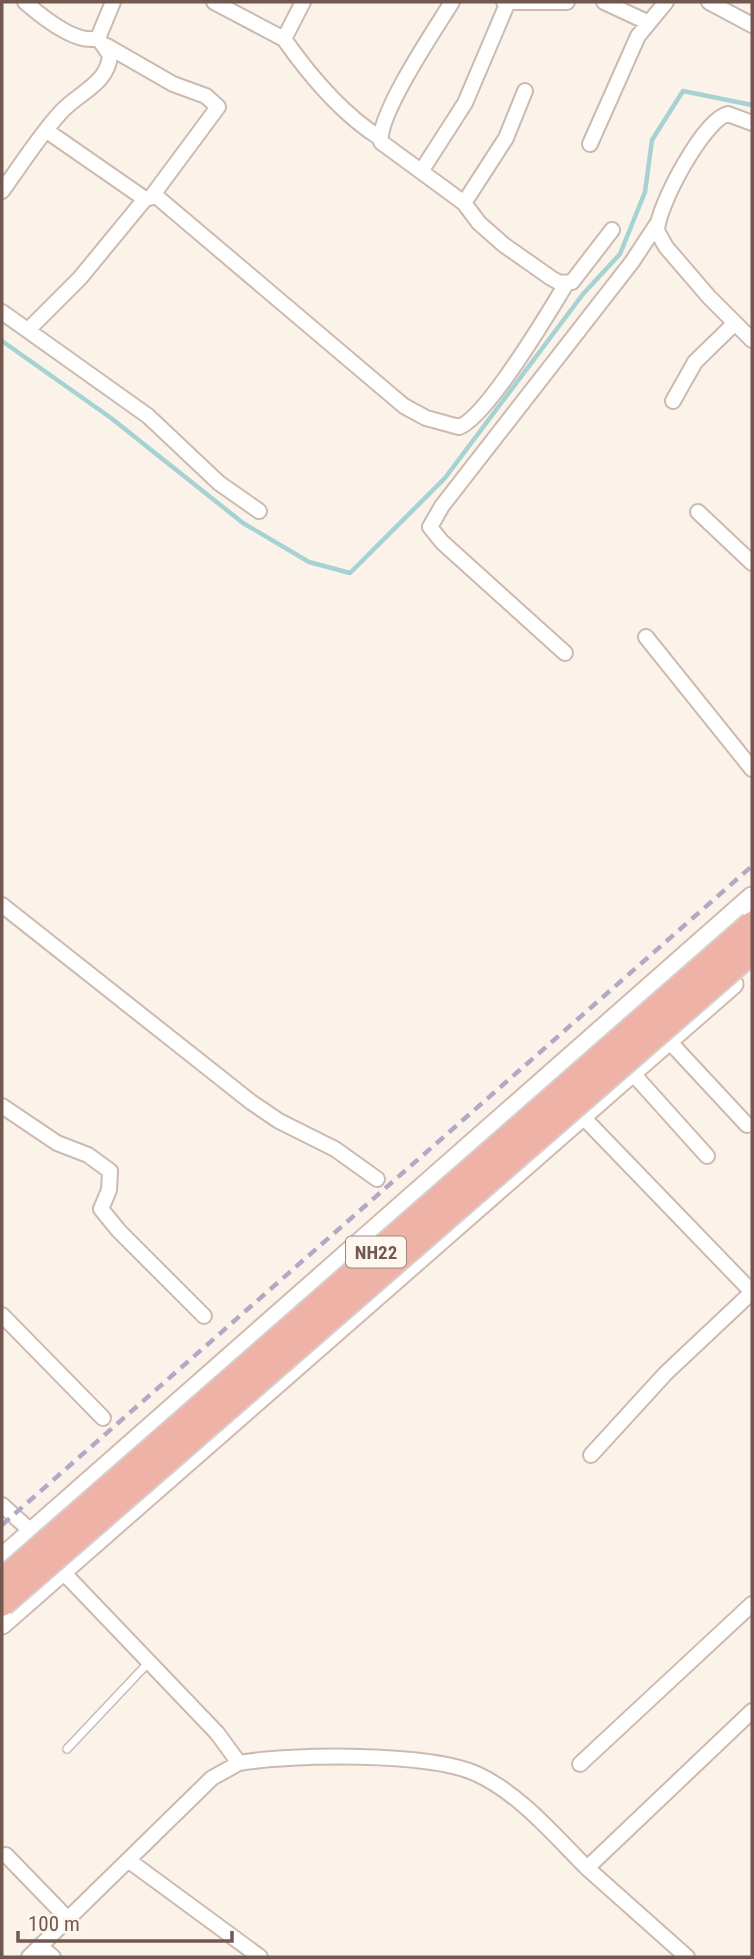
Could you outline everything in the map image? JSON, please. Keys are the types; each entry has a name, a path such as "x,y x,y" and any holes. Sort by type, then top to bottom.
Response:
{"highway":[{"name":"NH22","path":"2,1581 752,924"},
{"name":"NH22","path":"2,1604 752,951"}],"street":[{"path":"25,2 77,35 103,42 173,84 206,96 218,107 148,197 70,290 28,330"},
{"path":"2,191 63,109 100,79 110,60 103,42 113,2"},
{"path":"214,2 284,39 306,71 366,129 380,138 383,145 422,170 464,203 489,233 551,278 566,284"},
{"path":"284,39 303,2"},
{"path":"380,138 406,79 452,2"},
{"path":"422,170 465,103 506,2 567,2"},
{"path":"604,2 647,22"},
{"path":"590,144 647,22 666,2"},
{"path":"709,2 752,25"},
{"path":"464,203 506,138 525,91"},
{"path":"565,653 442,542 430,527 442,506 632,262 657,224 686,161 716,119 728,114 752,123"},
{"path":"47,131 148,197 164,202 404,406 426,418 452,426 464,425 485,403 523,354 566,284 576,278 612,230"},
{"path":"657,224 659,238 666,247 752,340"},
{"path":"2,312 148,416 219,483 259,511"},
{"path":"673,401 695,362 735,323"},
{"path":"698,512 752,563"},
{"path":"646,637 752,769"},
{"path":"2,1558 385,1217 752,897"},
{"path":"2,905 251,1102 279,1121 335,1149 377,1179"},
{"path":"2,1624 752,967"},
{"path":"598,1034 707,1156"},
{"path":"668,1041 747,1125"},
{"path":"2,1106 57,1143 88,1155 110,1171 109,1190 102,1209 119,1231 204,1316"},
{"path":"582,1116 752,1292 659,1380 592,1455"},
{"path":"2,1315 103,1419"},
{"path":"84,1487 117,1523"},
{"path":"2,1505 32,1532"},
{"path":"62,1571 217,1732 239,1763"},
{"path":"580,1765 752,1604"},
{"path":"587,1868 752,1711"},
{"path":"29,1957 212,1778 239,1763 277,1757 438,1761 478,1775 538,1819 587,1868 687,1957"},
{"path":"6,1856 68,1919"},
{"path":"128,1860 260,1957"},
{"path":"40,1946 54,1957"}],"lane":[{"path":"67,1749 149,1662"}],"waterway":[{"path":"2,341 111,418 243,523 309,562 350,573 445,478 583,294 620,254 645,192 652,140 683,91 752,105"}],"railway":[{"path":"2,1525 752,866"}]}
